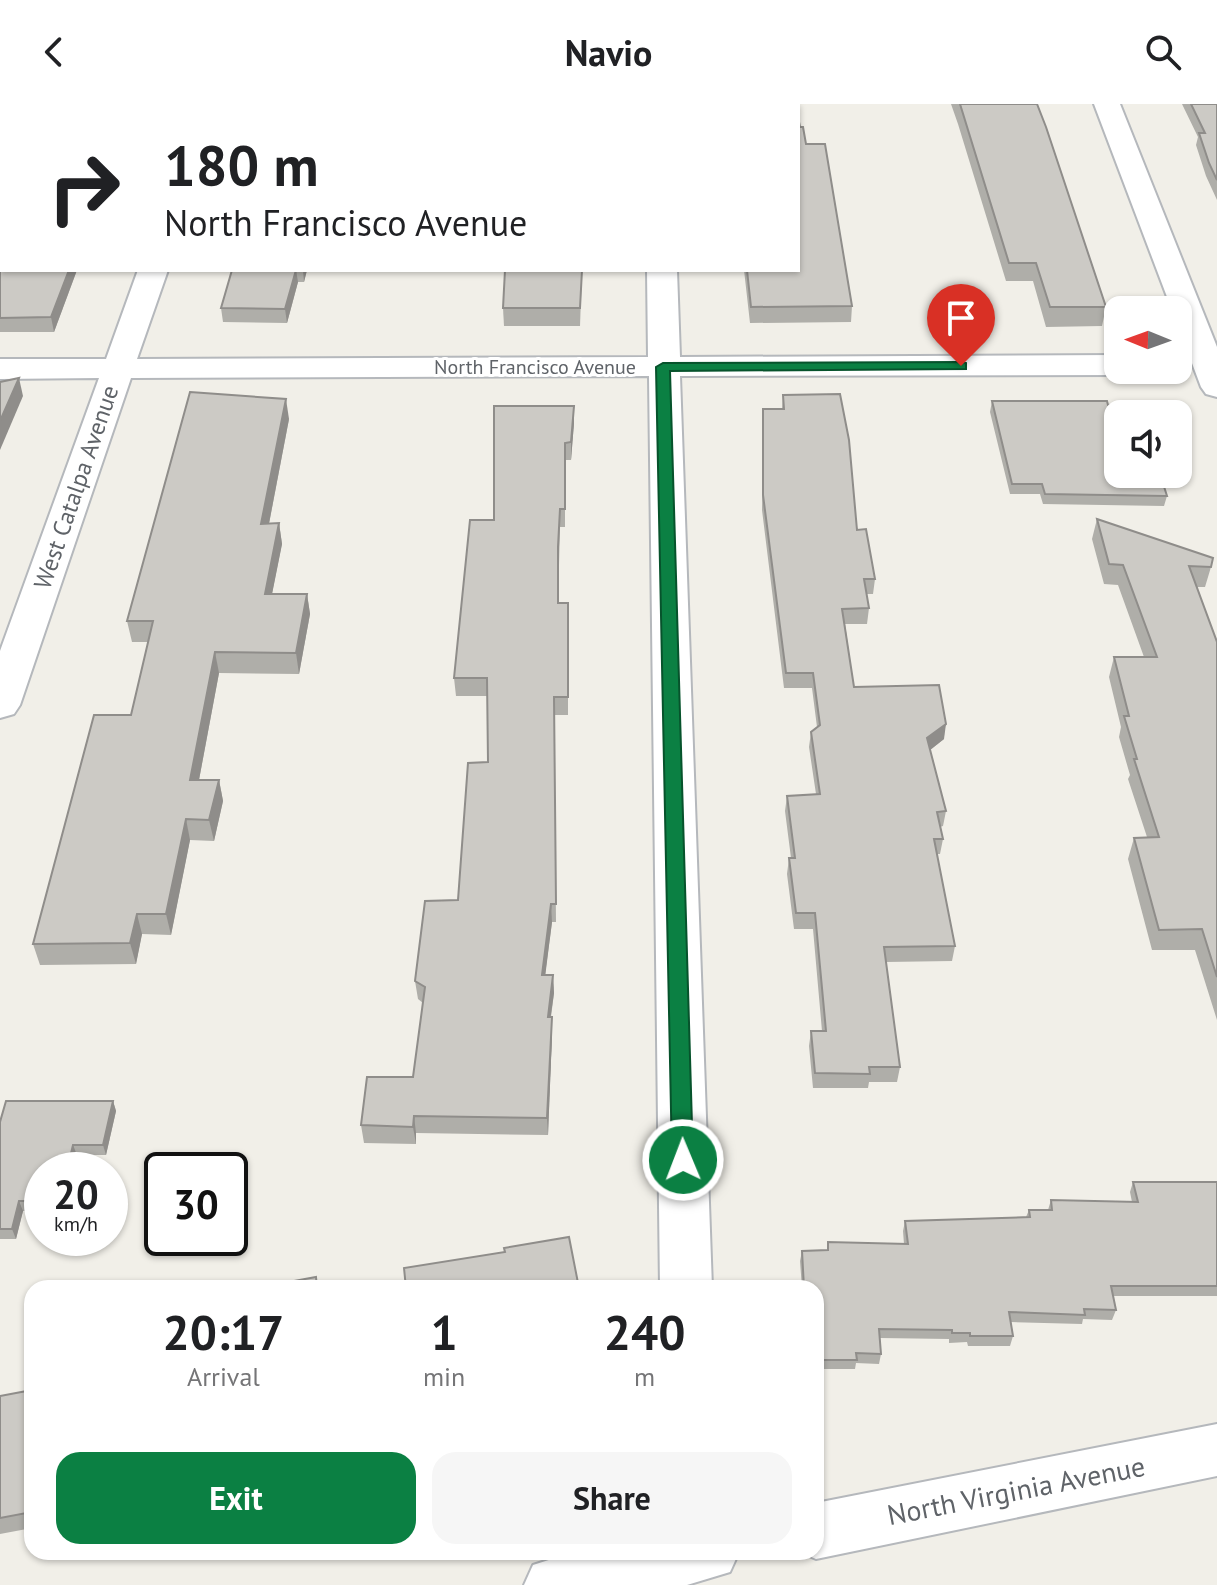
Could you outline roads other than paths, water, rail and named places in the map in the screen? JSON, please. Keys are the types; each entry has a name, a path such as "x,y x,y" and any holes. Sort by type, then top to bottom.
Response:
{"street":[{"path":"1107,104 1205,371"},
{"name":"West Catalpa Avenue","path":"0,705 152,272"},
{"path":"662,272 686,1280"},
{"name":"North Francisco Avenue","path":"0,369 1104,365"},
{"name":"North Virginia Avenue","path":"824,1529 1217,1450"},
{"path":"553,1585 666,1560"}]}
